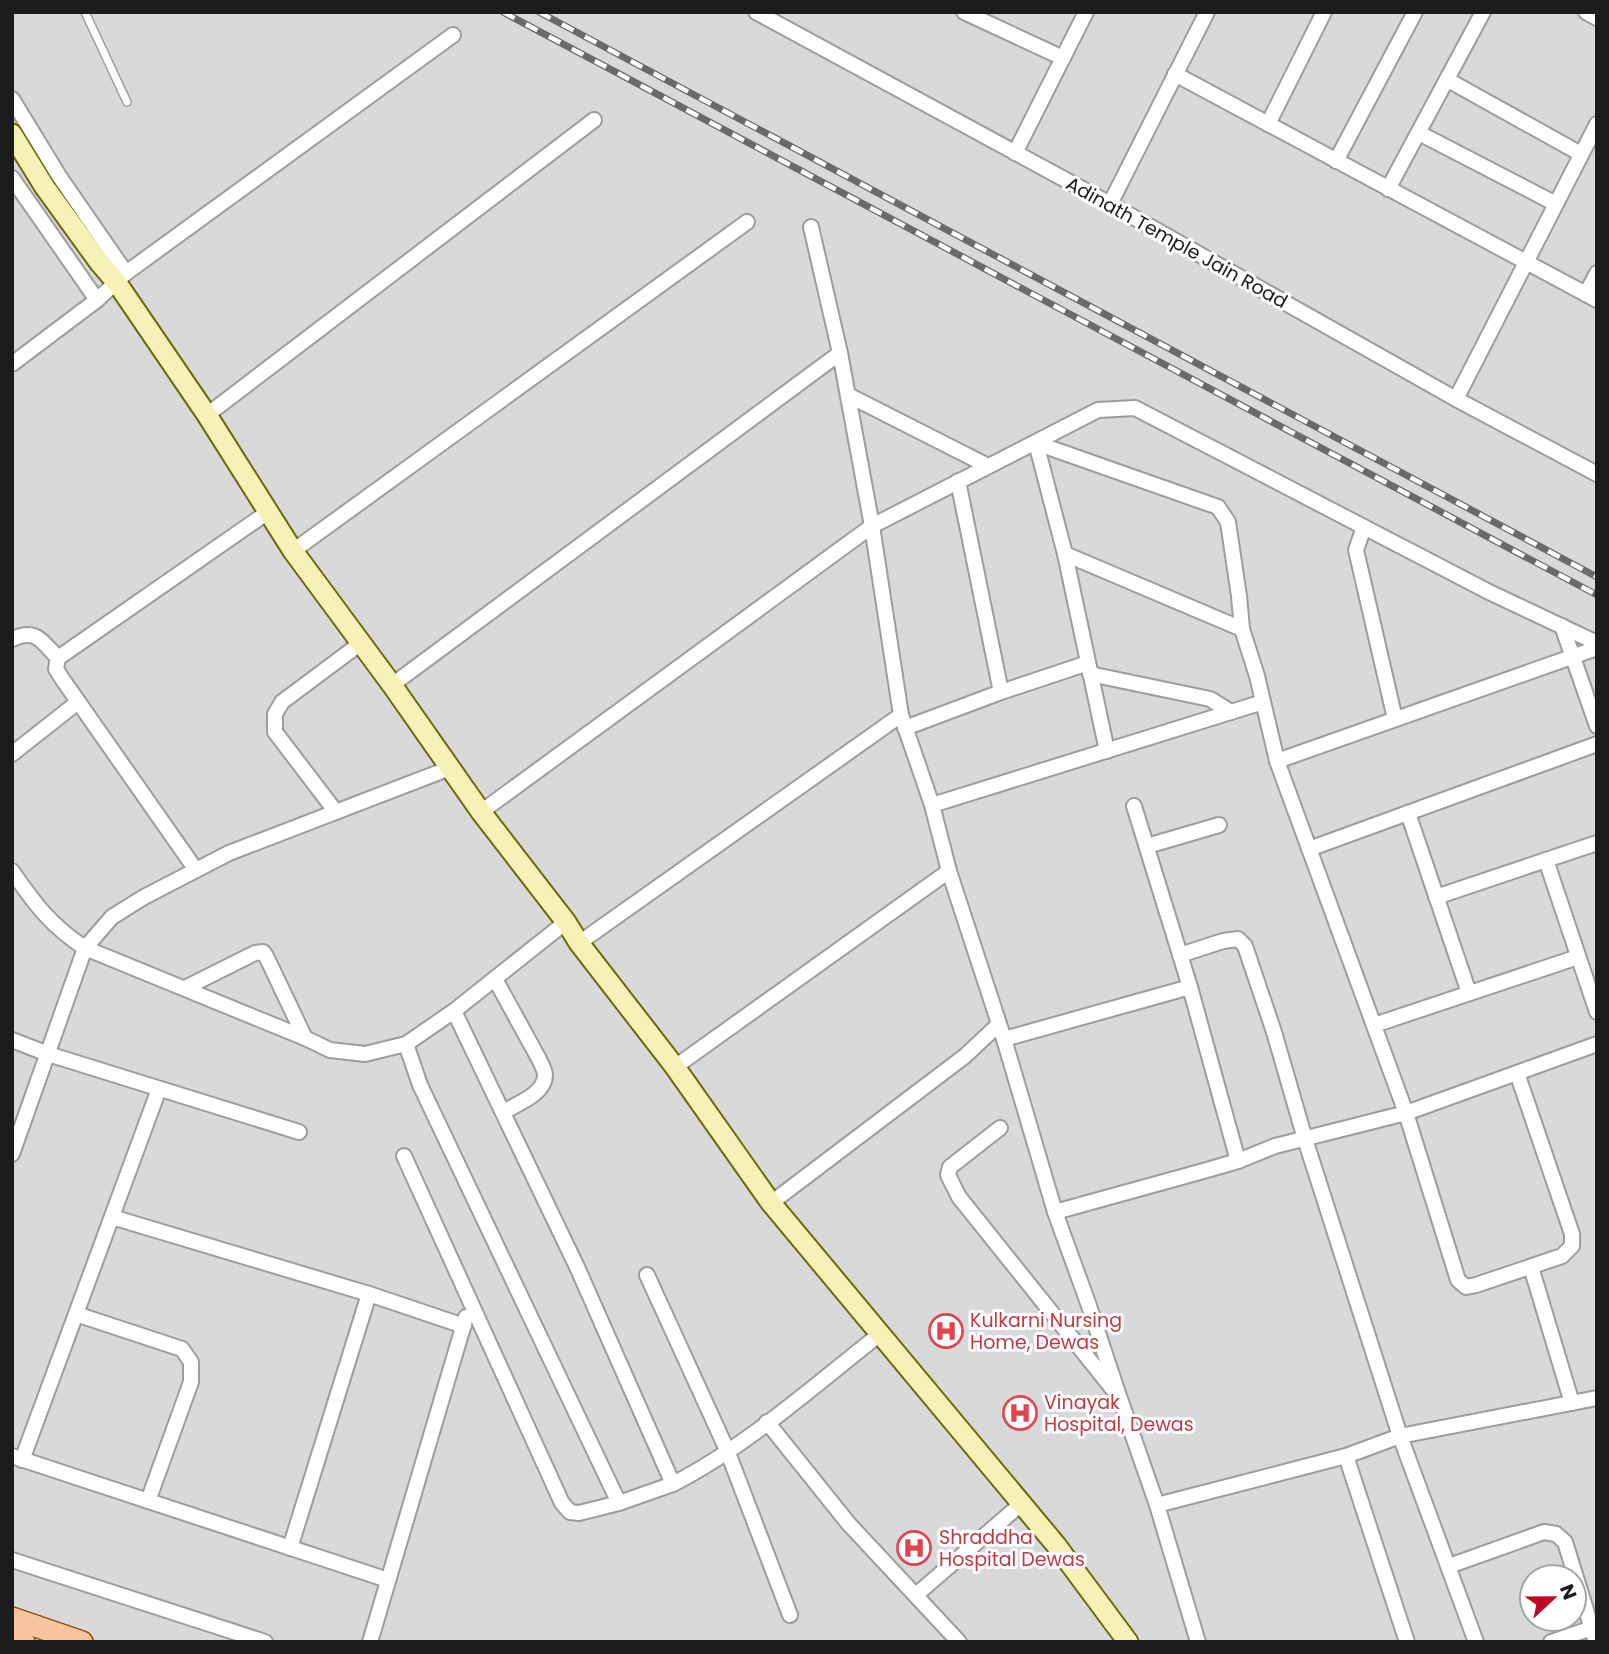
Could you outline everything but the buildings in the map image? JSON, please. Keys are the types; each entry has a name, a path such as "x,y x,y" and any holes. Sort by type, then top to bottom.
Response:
{"main road":[{"path":"12,1618 82,1642"},
{"path":"12,1638 24,1642"}],"street":[{"name":"Adinath Temple Jain Road","path":"756,12 1110,204 1456,399 1597,474"},
{"path":"964,12 1063,58"},
{"path":"1015,153 1086,12"},
{"path":"1110,204 1207,12"},
{"path":"1268,124 1324,12"},
{"path":"1336,160 1415,12"},
{"path":"1388,189 1483,12"},
{"path":"1586,12 1597,18"},
{"path":"12,365 122,278 453,35"},
{"path":"1175,74 1591,297 1597,273"},
{"path":"1448,80 1581,154"},
{"path":"12,99 293,551 481,811 675,1067 772,1203 1056,1545 1128,1642"},
{"path":"207,415 594,120"},
{"path":"1456,399 1597,124"},
{"path":"1419,133 1556,204"},
{"path":"12,134 44,186 99,262 122,278"},
{"path":"12,178 97,300"},
{"path":"293,551 747,222"},
{"path":"810,228 841,353 903,722 932,805 949,871 1004,1039 1055,1212 1157,1505 1198,1642"},
{"path":"392,685 841,353"},
{"path":"848,395 988,466"},
{"path":"481,811 872,526 1098,410 1135,408 1489,592 1597,645"},
{"path":"1036,443 1065,554 1107,751"},
{"path":"1036,443 1218,506 1228,522 1242,629 1257,676 1277,761 1406,1113 1458,1280 1466,1287 1563,1256 1572,1246 1572,1234 1517,1073"},
{"path":"958,481 1001,692"},
{"path":"196,870 56,669 58,657 268,512"},
{"path":"1364,527 1356,550 1395,719"},
{"path":"1065,554 1242,629"},
{"path":"1562,626 1597,726"},
{"path":"12,639 27,634 35,635 58,657"},
{"path":"335,812 275,732 275,714 282,702 361,643"},
{"path":"1277,761 1597,645"},
{"path":"579,943 903,722 1089,668 1210,699 1231,712"},
{"path":"12,754 78,702"},
{"path":"932,805 1263,702"},
{"path":"1310,849 1597,744"},
{"path":"12,1154 16,1133 48,1054 85,948 112,917 144,897 229,853 450,768"},
{"path":"1134,806 1190,988 1238,1161"},
{"path":"1408,813 1469,993"},
{"path":"1147,846 1219,825"},
{"path":"1437,897 1597,844"},
{"path":"1546,860 1597,1012"},
{"path":"12,871 37,906 66,935 85,948 330,1049 365,1054 406,1044 454,1011 566,922"},
{"path":"675,1067 949,871"},
{"path":"1180,955 1223,941 1238,940 1245,946 1400,1436 1476,1642"},
{"path":"185,988 255,953 263,952 305,1038"},
{"path":"1374,1025 1578,957"},
{"path":"495,979 539,1059 545,1079 540,1090 503,1112"},
{"path":"1004,1039 1190,988"},
{"path":"454,1011 578,1267 673,1484"},
{"path":"772,1203 965,1056 999,1024"},
{"path":"12,1040 48,1054 299,1132"},
{"path":"406,1044 420,1085 619,1503"},
{"path":"1055,1212 1238,1161 1275,1146 1406,1113 1597,1044"},
{"path":"159,1089 76,1314 17,1458 388,1580"},
{"path":"1000,1128 950,1167 948,1175 959,1197 1119,1396"},
{"path":"404,1157 562,1503 570,1512 579,1513 619,1503 673,1484 698,1471 767,1422 880,1334"},
{"path":"112,1217 369,1294 464,1326"},
{"path":"1531,1267 1572,1403"},
{"path":"647,1275 727,1450 790,1615"},
{"path":"290,1548 369,1294"},
{"path":"370,1642 471,1302"},
{"path":"76,1314 182,1349 191,1362 191,1382 148,1501"},
{"path":"1157,1505 1346,1456 1400,1436 1597,1398"},
{"path":"767,1422 849,1523 959,1642"},
{"path":"1346,1456 1407,1642"},
{"path":"916,1595 1021,1504"},
{"path":"1449,1566 1544,1532 1556,1534 1565,1542 1594,1635 1551,1642"},
{"path":"12,1560 265,1642"}],"lane":[{"path":"85,12 127,102"}],"shaded area":[{"path":"12,12 1597,12 1597,1642 12,1642"}],"railway":[{"path":"503,12 1597,595"},
{"path":"539,12 1597,577"}],"place":[{"name":"Kulkarni Nursing Home, Dewas","path":"946,1331"},
{"name":"Vinayak Hospital, Dewas","path":"1020,1413"},
{"name":"Shraddha Hospital Dewas","path":"914,1548"}]}
